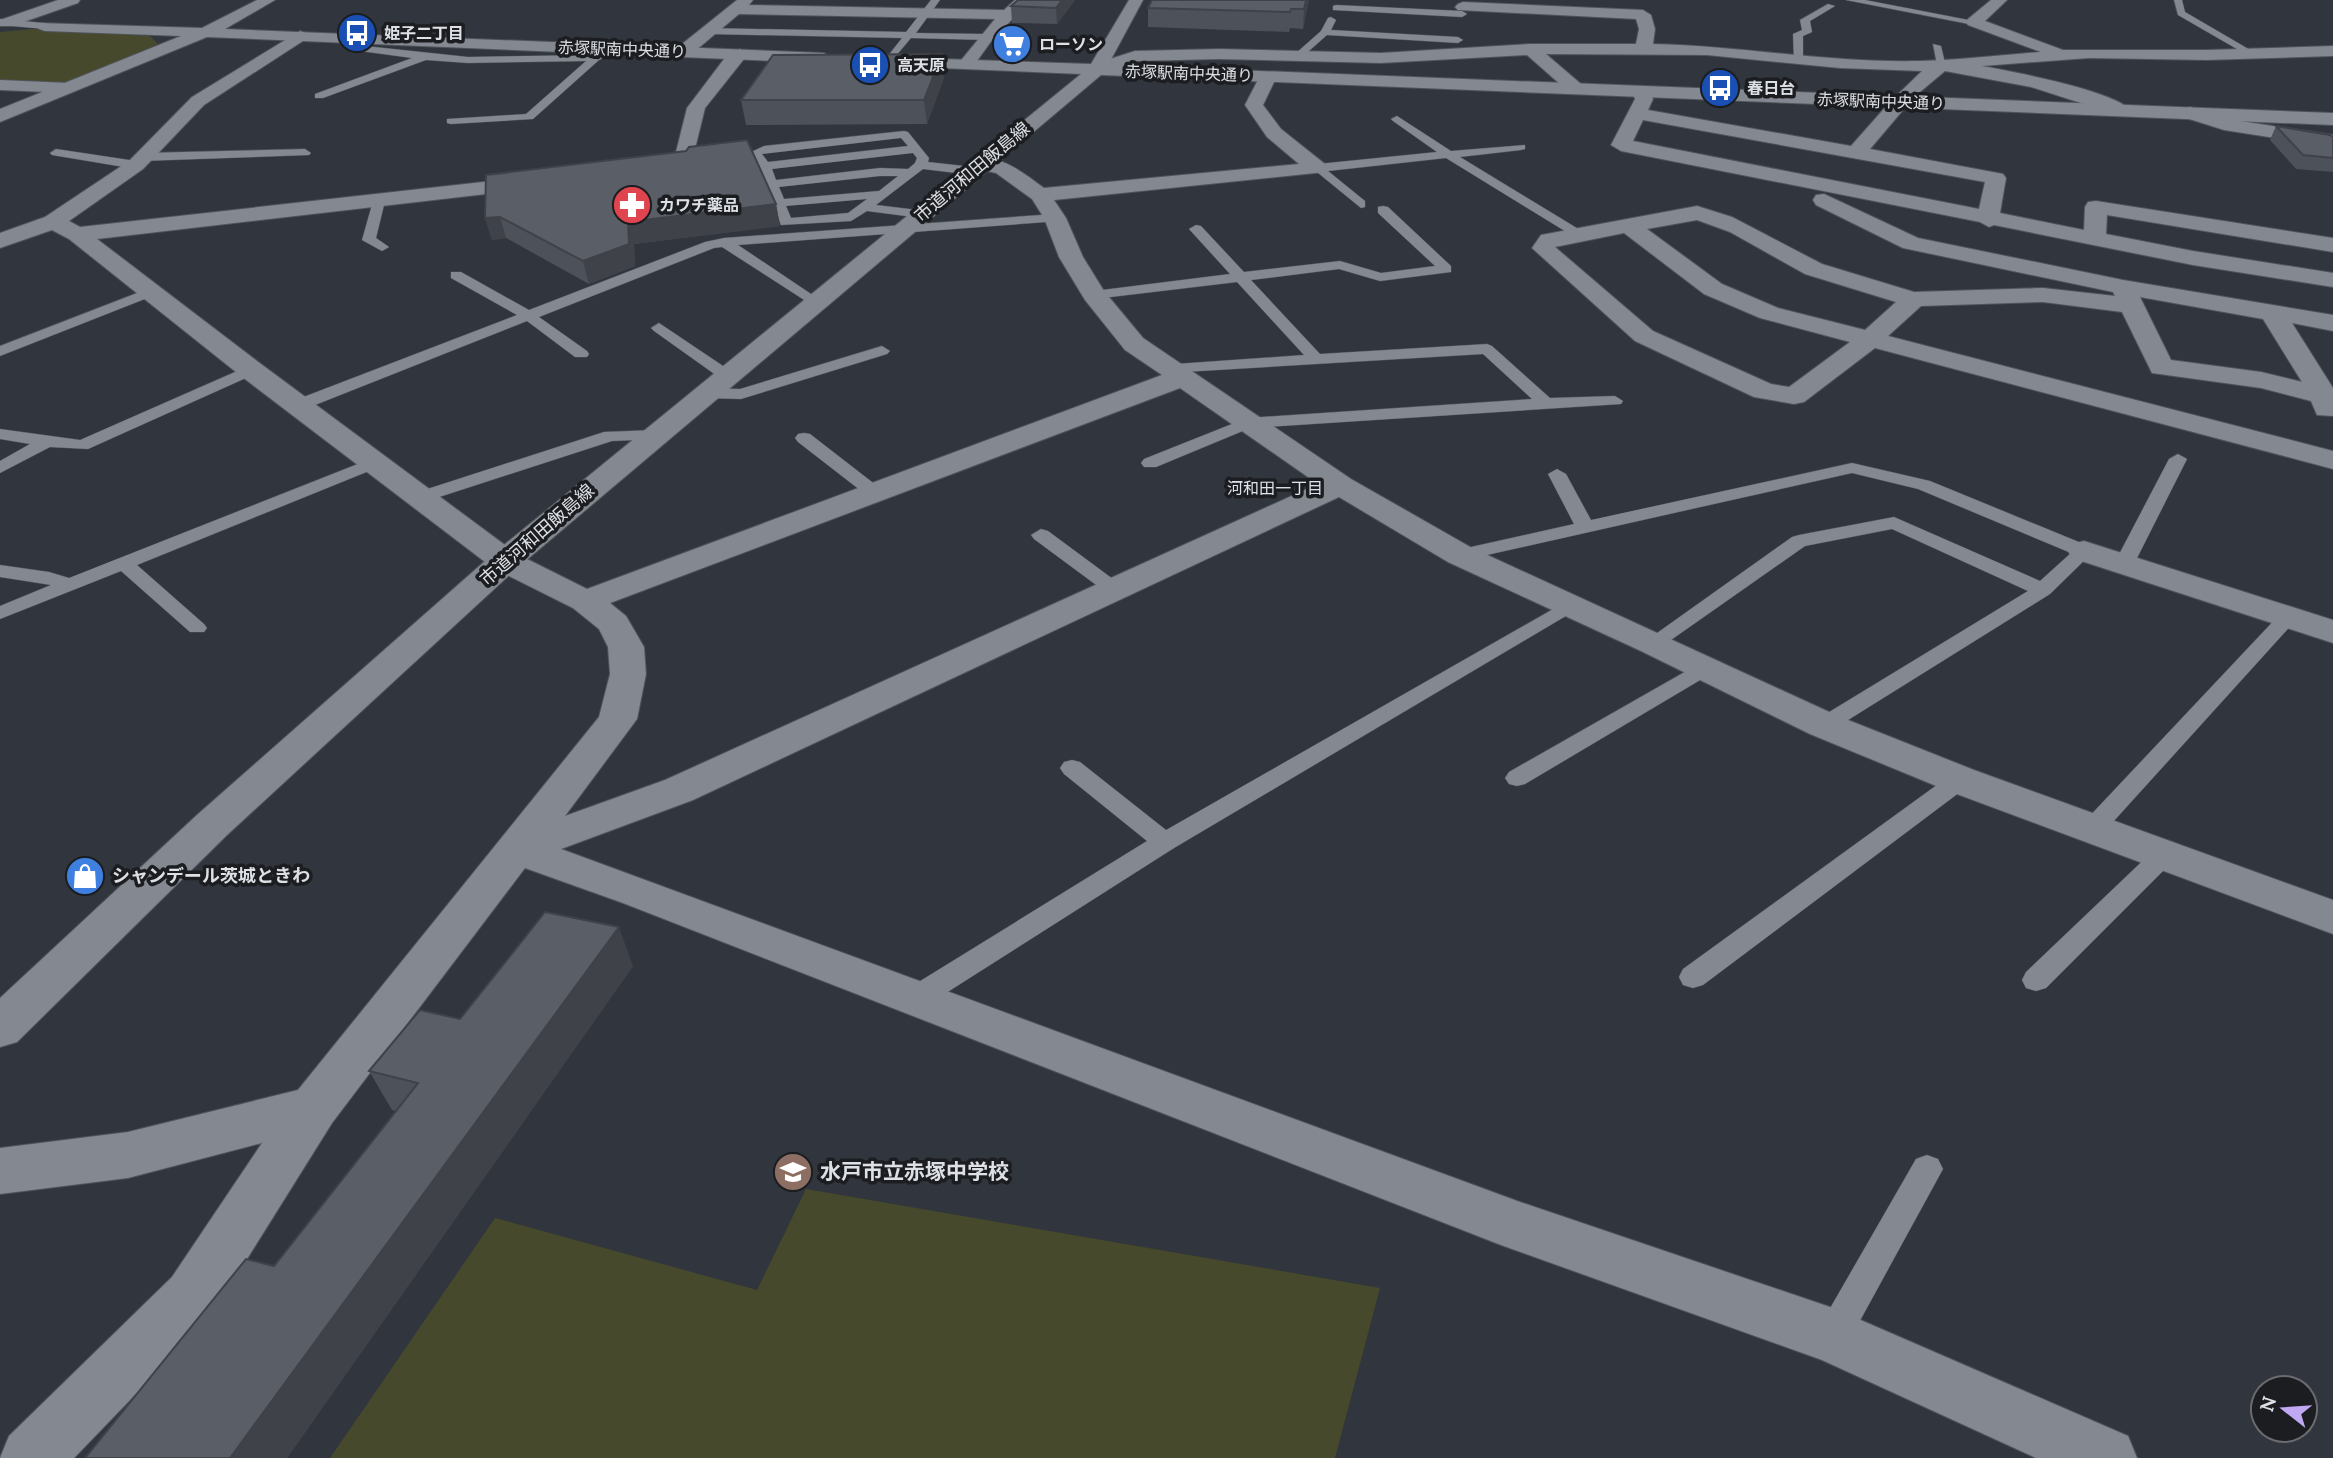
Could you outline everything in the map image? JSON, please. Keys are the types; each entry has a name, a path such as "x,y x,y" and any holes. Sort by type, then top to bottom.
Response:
{"street":[{"path":"2,24 74,0"},
{"path":"0,116 206,32 268,0"},
{"path":"965,64 986,37 1023,0"},
{"path":"1097,69 1136,0"},
{"path":"2000,0 1974,22 2063,54"},
{"path":"683,52 741,5 849,12 1007,15"},
{"path":"1459,47 1464,7 1643,15 1647,29 1644,48"},
{"name":"赤塚駅南中央通り","path":"45,26 740,54 819,45 835,58"},
{"path":"3,239 53,222 139,161 198,102 300,36"},
{"path":"1097,69 1135,57 1270,55 1381,58 1459,47 1726,51 1874,65 1942,65 2063,54 2333,51"},
{"path":"1530,49 1575,88"},
{"path":"628,172 683,165 689,161 696,108 740,54"},
{"path":"1270,55 1262,60 1263,76 1254,105 1271,133 1318,168"},
{"name":"赤塚駅南中央通り","path":"882,60 2333,119"},
{"path":"1856,153 1902,101 1933,70 1942,65 2012,76 2095,99 2121,110"},
{"name":"市道河和田飯島線","path":"0,1028 212,825 505,561 1097,69"},
{"path":"0,85 69,88"},
{"path":"1640,91 1644,99 1621,145 1989,220 2333,279"},
{"path":"1636,113 1996,178 1990,201 1989,220"},
{"path":"2190,113 2224,124 2333,141"},
{"path":"977,167 1002,168 1047,207 1071,257 1094,295 1134,344 1340,485 1460,555 1654,643 1824,725 1960,780 2333,917"},
{"path":"1047,207 1318,168"},
{"path":"77,234 559,180"},
{"path":"1831,188 1820,198 1911,243 2126,296"},
{"path":"2095,238 2096,206 2333,245"},
{"path":"1914,299 1868,341 1794,396 1764,391 1644,336 1544,248 1549,240 1578,233 1698,213 1720,217 1811,268 1844,281 1914,299 2043,295 2126,296 2333,323"},
{"path":"32,1458 192,1296 314,1108 618,719 628,674 626,647 614,623 585,601 505,561 251,370 77,234 53,222"},
{"path":"1627,225 1713,289 1769,313 1868,341 2331,457"},
{"path":"2140,248 2126,296 2161,367 2261,380 2330,404"},
{"path":"2273,314 2330,404"},
{"path":"585,601 875,493 1173,373"},
{"path":"516,849 679,790 1340,485"},
{"path":"2084,551 2333,632"},
{"path":"516,849 638,892 1520,1227 1833,1336 2106,1458"},
{"path":"0,1171 128,1155 314,1108"}],"lane":[{"path":"882,60 936,0"},
{"path":"1850,0 1974,22"},
{"path":"2178,0 2181,13 2252,54"},
{"path":"1298,56 1325,32 1338,4 1464,7"},
{"path":"1798,59 1798,34 1807,32 1805,20 1831,6"},
{"path":"819,45 849,12"},
{"path":"2,24 45,26"},
{"path":"708,31 819,45 907,35 986,37"},
{"path":"1325,32 1459,47"},
{"path":"370,39 356,48 468,60 596,58"},
{"path":"1936,46 1942,65"},
{"path":"451,121 529,117 596,58 616,49"},
{"path":"319,96 425,57"},
{"path":"1397,119 1449,155 1578,233"},
{"path":"904,134 916,149 923,158 915,169 851,217 786,222 765,166 748,153 829,140 904,134"},
{"path":"1318,168 1521,147"},
{"path":"765,166 916,149"},
{"path":"56,153 139,161 305,153"},
{"path":"771,184 915,169 977,167"},
{"path":"1318,168 1361,204"},
{"path":"779,203 882,194"},
{"path":"379,201 369,240 382,247"},
{"path":"865,207 913,221"},
{"path":"299,405 724,242 864,231 885,232 913,221 1047,207"},
{"path":"1094,295 1340,265 1380,277 1446,269 1383,210"},
{"path":"1196,229 1315,358"},
{"path":"724,242 815,303"},
{"path":"456,275 529,316 581,354"},
{"path":"0,351 149,292"},
{"path":"659,328 715,384 741,394 882,351"},
{"path":"1173,373 1315,358 1487,349 1546,403"},
{"path":"0,434 82,446 251,370"},
{"path":"1150,463 1247,423 1546,403 1615,401"},
{"path":"421,497 610,436 655,435"},
{"path":"804,438 875,493"},
{"path":"0,468 47,440"},
{"path":"2124,564 2178,459"},
{"path":"0,613 373,463"},
{"path":"1460,555 1852,468 1924,485 2084,551 2043,590 1824,725"},
{"path":"1557,474 1586,528"},
{"path":"1654,643 1799,541 1894,523 2043,590"},
{"path":"1041,535 1114,589"},
{"path":"125,564 197,628"},
{"path":"0,571 48,578 69,585"},
{"path":"914,999 1165,842 1569,606"},
{"path":"2094,827 2288,617"},
{"path":"1517,778 1704,668"},
{"path":"1072,768 1165,842"},
{"path":"1693,977 1960,780"},
{"path":"2036,980 2163,856"},
{"path":"1833,1336 1927,1169"}],"green space":[{"path":"32,29 150,36 158,44 64,83 0,81 0,32"},
{"path":"806,1189 1380,1288 1335,1458 330,1458 495,1218 757,1290"}],"building":[{"path":"1018,0 1062,0 1056,8 1011,6"},
{"path":"1152,0 1306,0 1304,9 1291,9 1290,12 1148,8"},
{"path":"942,54 924,100 741,100 773,55"},
{"path":"2276,126 2330,135 2333,137 2333,158 2303,155"},
{"name":"カワチ薬品","path":"747,140 776,204 628,222 629,244 583,261 500,217 485,218 486,175 686,151 689,147"},
{"path":"545,912 619,927 230,1458 85,1458 246,1259 274,1266 418,1083 369,1071 420,1010 460,1019"}],"place":[{"name":"姫子二丁目","path":"357,33"},
{"name":"ローソン","path":"1012,44"},
{"name":"高天原","path":"870,65"},
{"name":"春日台","path":"1720,88"},
{"name":"カワチ薬品","path":"632,205"},
{"name":"シャンデール茨城ときわ","path":"85,876"},
{"name":"水戸市立赤塚中学校","path":"793,1172"}],"district":[{"name":"河和田一丁目","path":"1275,488"}]}
